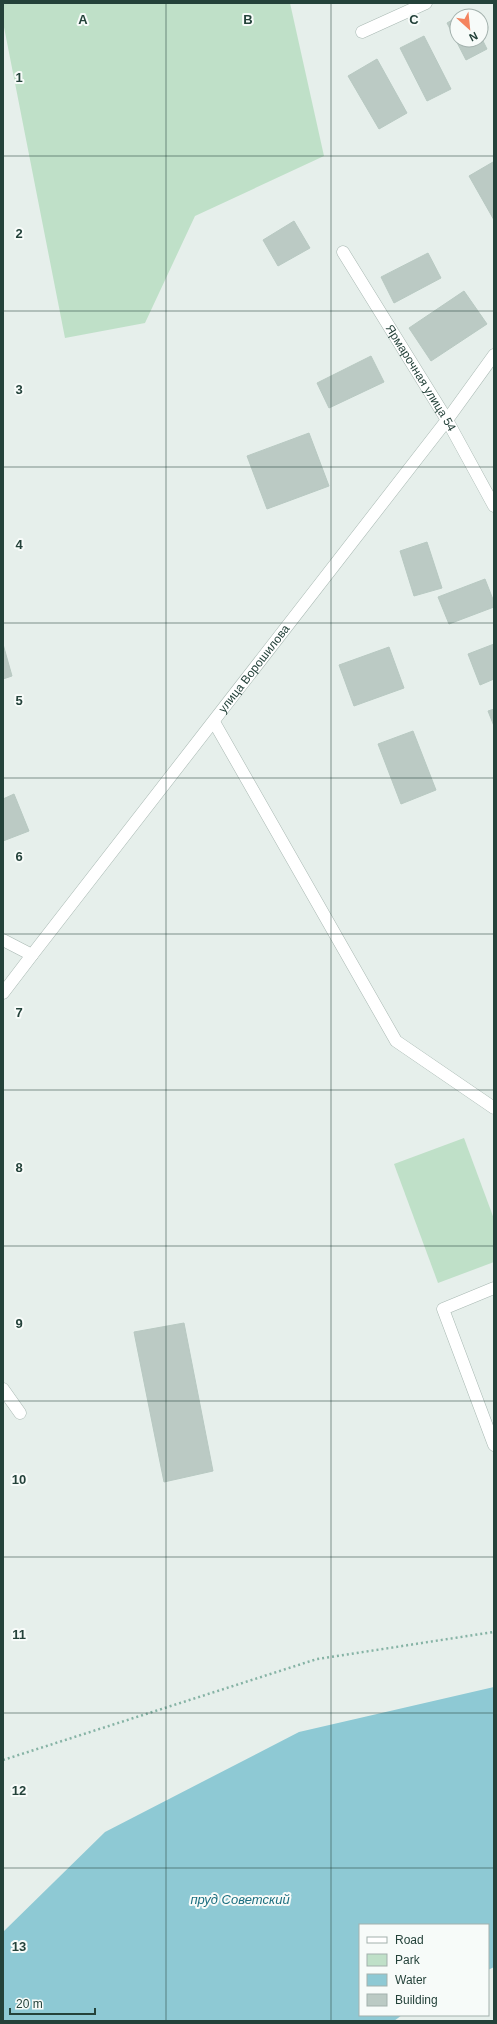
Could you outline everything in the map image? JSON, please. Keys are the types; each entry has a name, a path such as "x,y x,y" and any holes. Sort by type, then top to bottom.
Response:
{"street":[{"path":"362,32 426,3"},
{"name":"Ярмарочная улица 54","path":"343,252 447,420 494,506"},
{"name":"улица Ворошилова","path":"3,993 447,420 494,355"},
{"path":"476,379 494,370"},
{"path":"214,722 396,1041 494,1108"},
{"path":"3,940 32,955"},
{"path":"494,1288 443,1309 494,1445"},
{"path":"3,1389 20,1413"}],"path":[{"path":"3,1760 317,1659 494,1632"}],"green space":[{"path":"3,3 290,3 324,156 195,216 145,323 65,338 3,22"},
{"path":"464,1138 494,1219 494,1262 438,1283 394,1164"}],"water":[{"name":"пруд Советский","path":"494,1687 494,1967 489,1970 489,1924 359,1924 359,2016 401,2016 394,2021 3,2021 3,1932 105,1832 299,1732"}],"building":[{"path":"424,36 451,89 427,101 400,48"},
{"path":"460,48 486,48 487,49 466,60"},
{"path":"377,59 407,113 379,129 348,76"},
{"path":"493,162 494,165 494,220 469,176"},
{"path":"294,221 310,248 278,266 263,240"},
{"path":"428,253 441,278 394,303 381,277"},
{"path":"464,291 487,324 431,361 409,328"},
{"path":"371,356 384,382 329,408 317,383"},
{"path":"309,433 329,486 267,509 247,456"},
{"path":"427,542 442,588 414,596 400,551"},
{"path":"485,579 494,602 494,607 449,624 438,597"},
{"path":"3,644 12,676 3,679"},
{"path":"494,644 494,679 480,685 468,654"},
{"path":"389,647 404,688 354,706 339,665"},
{"path":"494,709 494,726 488,711"},
{"path":"413,731 436,790 401,804 378,744"},
{"path":"14,794 29,831 3,841 3,799"},
{"path":"184,1323 213,1471 164,1482 134,1332"}]}
